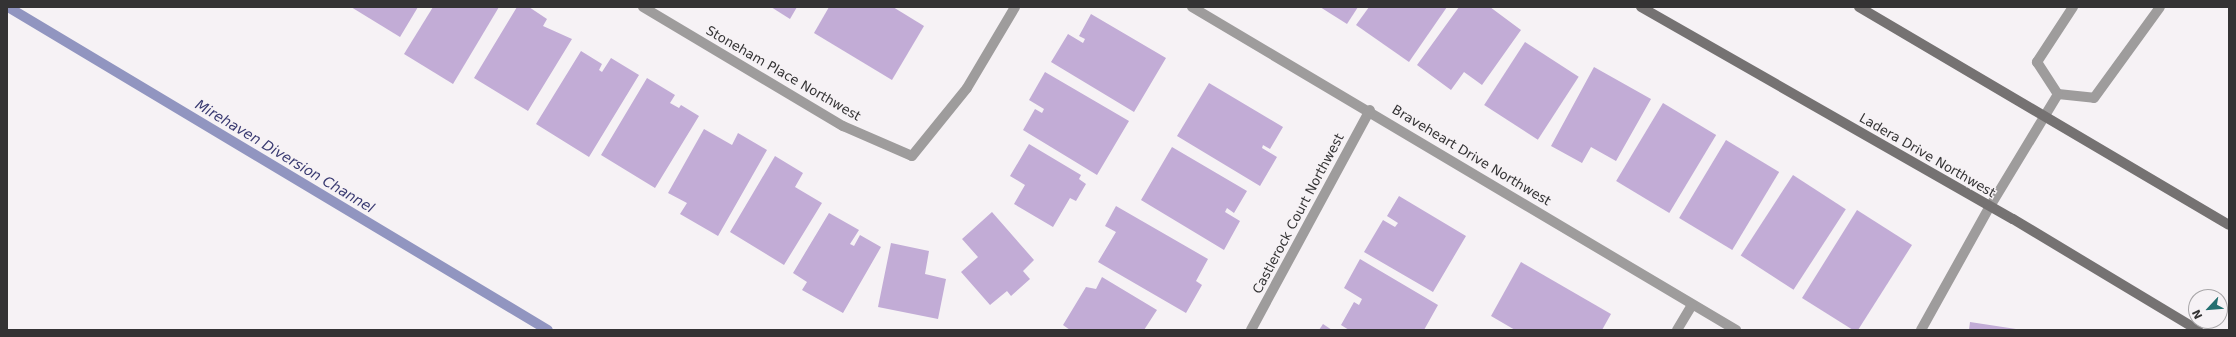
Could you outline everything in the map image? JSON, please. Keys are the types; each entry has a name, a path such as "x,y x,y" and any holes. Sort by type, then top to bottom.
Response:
{"main road":[{"name":"Ladera Drive Northwest","path":"1642,7 2198,330"},
{"path":"1859,7 2042,117 2229,225"}],"street":[{"name":"Stoneham Place Northwest","path":"643,7 843,126 912,156 967,88 1015,7"},
{"name":"Braveheart Drive Northwest","path":"1192,7 1370,110 1692,305 1736,330"},
{"path":"2058,94 2037,62 2073,7"},
{"path":"2058,94 2094,98 2160,7"},
{"path":"1921,330 1989,208 2042,117 2058,94"},
{"name":"Castlerock Court Northwest","path":"1251,330 1370,110"},
{"path":"1677,330 1692,305"}],"building":[{"path":"351,7 418,7 400,37"},
{"path":"433,7 499,7 453,84 404,54"},
{"path":"517,7 529,7 547,19 543,26 572,39 528,111 474,78"},
{"path":"771,7 797,7 790,19"},
{"path":"829,7 893,7 924,26 892,80 814,33"},
{"path":"1320,7 1358,7 1347,24"},
{"path":"1369,7 1447,7 1409,62 1356,25"},
{"path":"1459,7 1490,7 1521,30 1482,85 1464,72 1451,90 1417,65"},
{"path":"1091,14 1166,58 1134,112 1051,62 1068,34 1083,43 1085,39 1079,36"},
{"path":"1525,42 1579,77 1538,140 1484,105"},
{"path":"581,51 602,64 599,70 602,72 611,58 639,75 589,157 536,124"},
{"path":"1594,67 1651,99 1616,161 1591,147 1582,163 1551,146"},
{"path":"1045,72 1129,121 1097,175 1023,130 1035,109 1042,113 1044,109 1029,100"},
{"path":"647,78 675,95 670,103 679,108 681,105 699,116 655,188 601,155"},
{"path":"1209,83 1283,127 1270,149 1263,145 1262,148 1277,157 1260,186 1177,136"},
{"path":"1663,103 1716,135 1669,213 1616,181"},
{"path":"704,129 732,145 738,133 767,150 718,236 680,214 687,203 668,193"},
{"path":"1726,140 1779,172 1732,250 1679,218"},
{"path":"1029,144 1081,175 1079,179 1086,184 1076,201 1070,198 1053,227 1014,204 1025,185 1010,176"},
{"path":"1172,147 1247,191 1234,213 1227,208 1225,212 1240,221 1224,250 1141,200"},
{"path":"775,156 803,173 795,187 822,203 784,265 730,232"},
{"path":"1793,175 1846,209 1794,290 1741,256"},
{"path":"1399,196 1466,236 1433,292 1364,252 1383,220 1395,227 1398,223 1387,216"},
{"path":"1116,206 1208,259 1196,281 1202,285 1186,313 1098,262 1116,232 1105,226"},
{"path":"1857,210 1912,245 1858,330 1853,330 1802,298"},
{"path":"992,212 1034,260 1023,271 1030,279 1011,296 1007,291 990,305 961,272 978,257 962,239"},
{"path":"829,213 859,230 850,244 854,246 860,235 881,247 843,313 802,290 807,282 793,273"},
{"path":"891,243 929,251 925,274 946,279 938,319 878,307"},
{"path":"1360,259 1438,305 1424,330 1349,330 1341,325 1354,302 1359,305 1362,299 1344,288"},
{"path":"1521,262 1611,314 1602,330 1515,330 1491,316"},
{"path":"1102,277 1157,310 1144,330 1070,330 1063,325 1086,287 1096,289"},
{"path":"1970,322 2016,329 2016,330 1969,330"},
{"path":"1323,324 1332,330 1319,330"}],"waterway":[{"name":"Mirehaven Diversion Channel","path":"8,7 548,330"}]}
